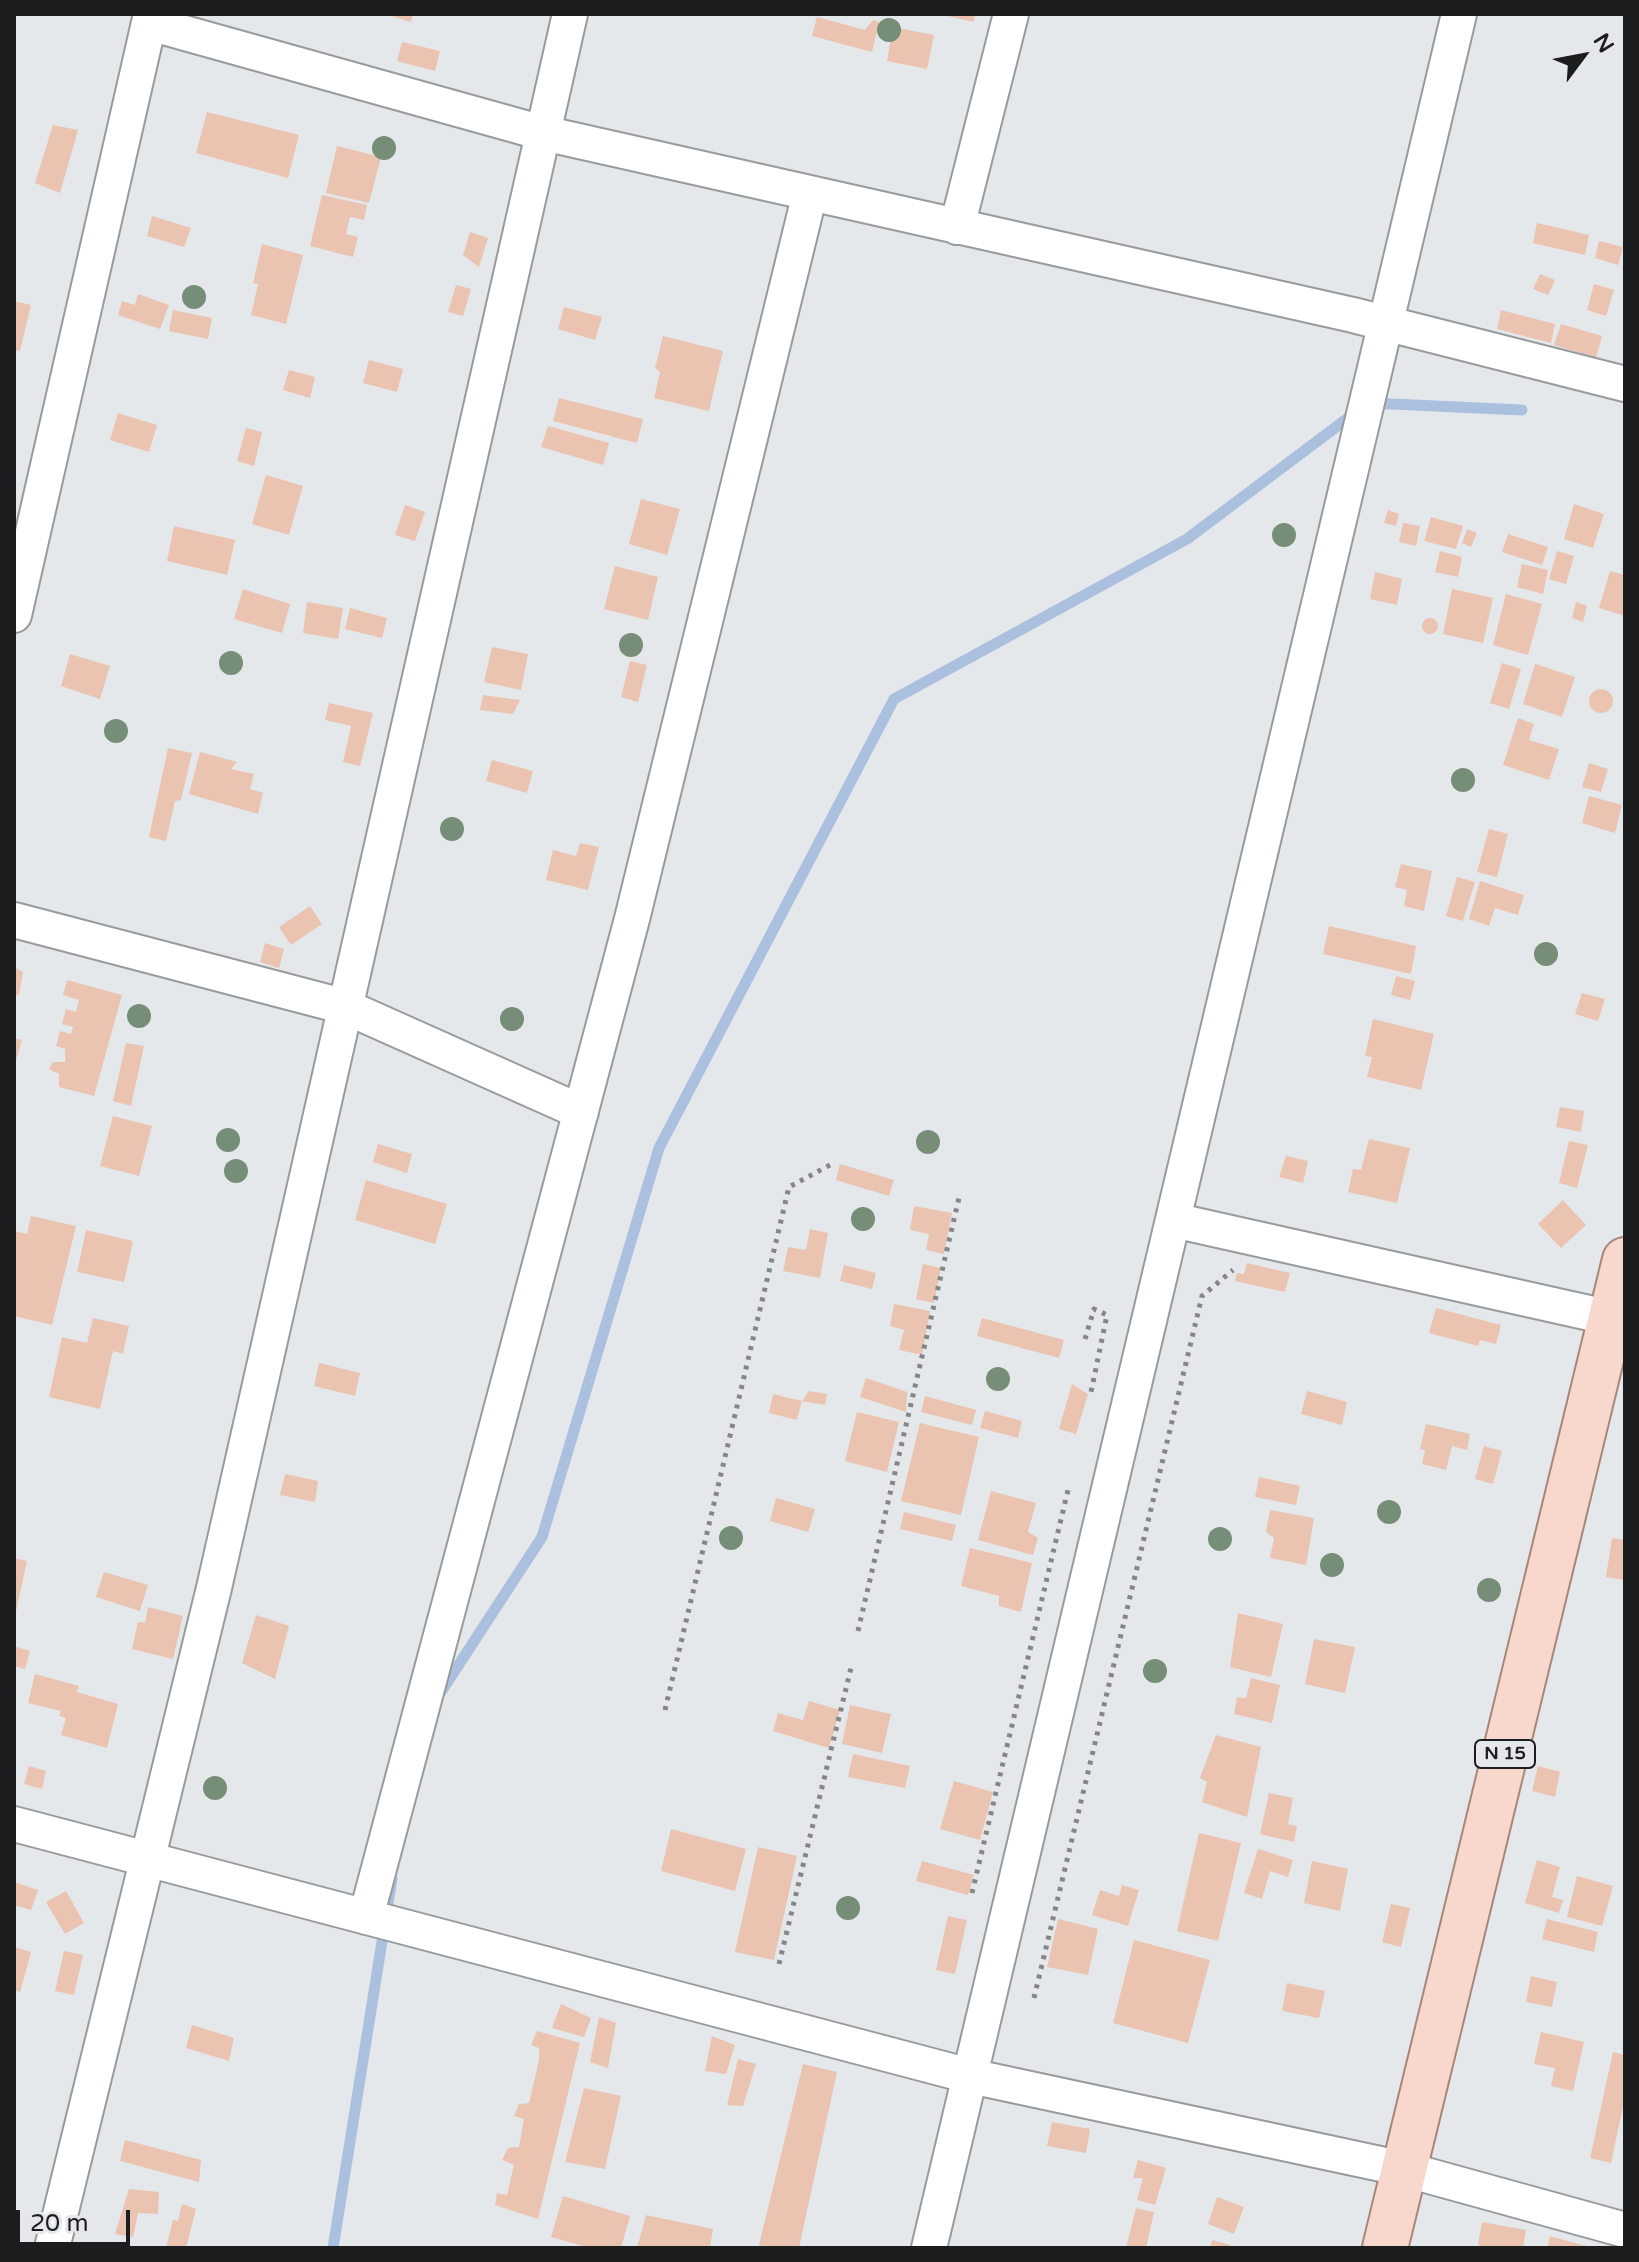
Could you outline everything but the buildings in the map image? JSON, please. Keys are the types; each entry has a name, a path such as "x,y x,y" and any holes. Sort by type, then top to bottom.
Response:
{"main road":[{"name":"N 15","path":"1385,2248 1618,1320 1625,1260"}],"street":[{"path":"52,2248 218,1572 570,14"},
{"path":"957,227 1011,14"},
{"path":"929,2248 1459,14"},
{"path":"14,615 150,18 543,133 1386,324 1625,384"},
{"path":"366,1917 632,919 810,193"},
{"path":"14,920 346,1007 581,1112"},
{"path":"1173,1220 1618,1320"},
{"path":"14,1824 970,2076 1404,2169 1625,2230"}],"path":[{"path":"665,1710 789,1187 830,1165"},
{"path":"858,1631 959,1198"},
{"path":"1034,1998 1202,1296 1234,1270"},
{"path":"1085,1339 1094,1309 1107,1315 1091,1392"},
{"path":"971,1897 1070,1484"},
{"path":"779,1964 851,1668"}],"waterway":[{"path":"1370,403 1522,410"},
{"path":"439,1695 542,1537 659,1148 894,699 1187,539 1356,412"},
{"path":"333,2248 392,1879"}]}
